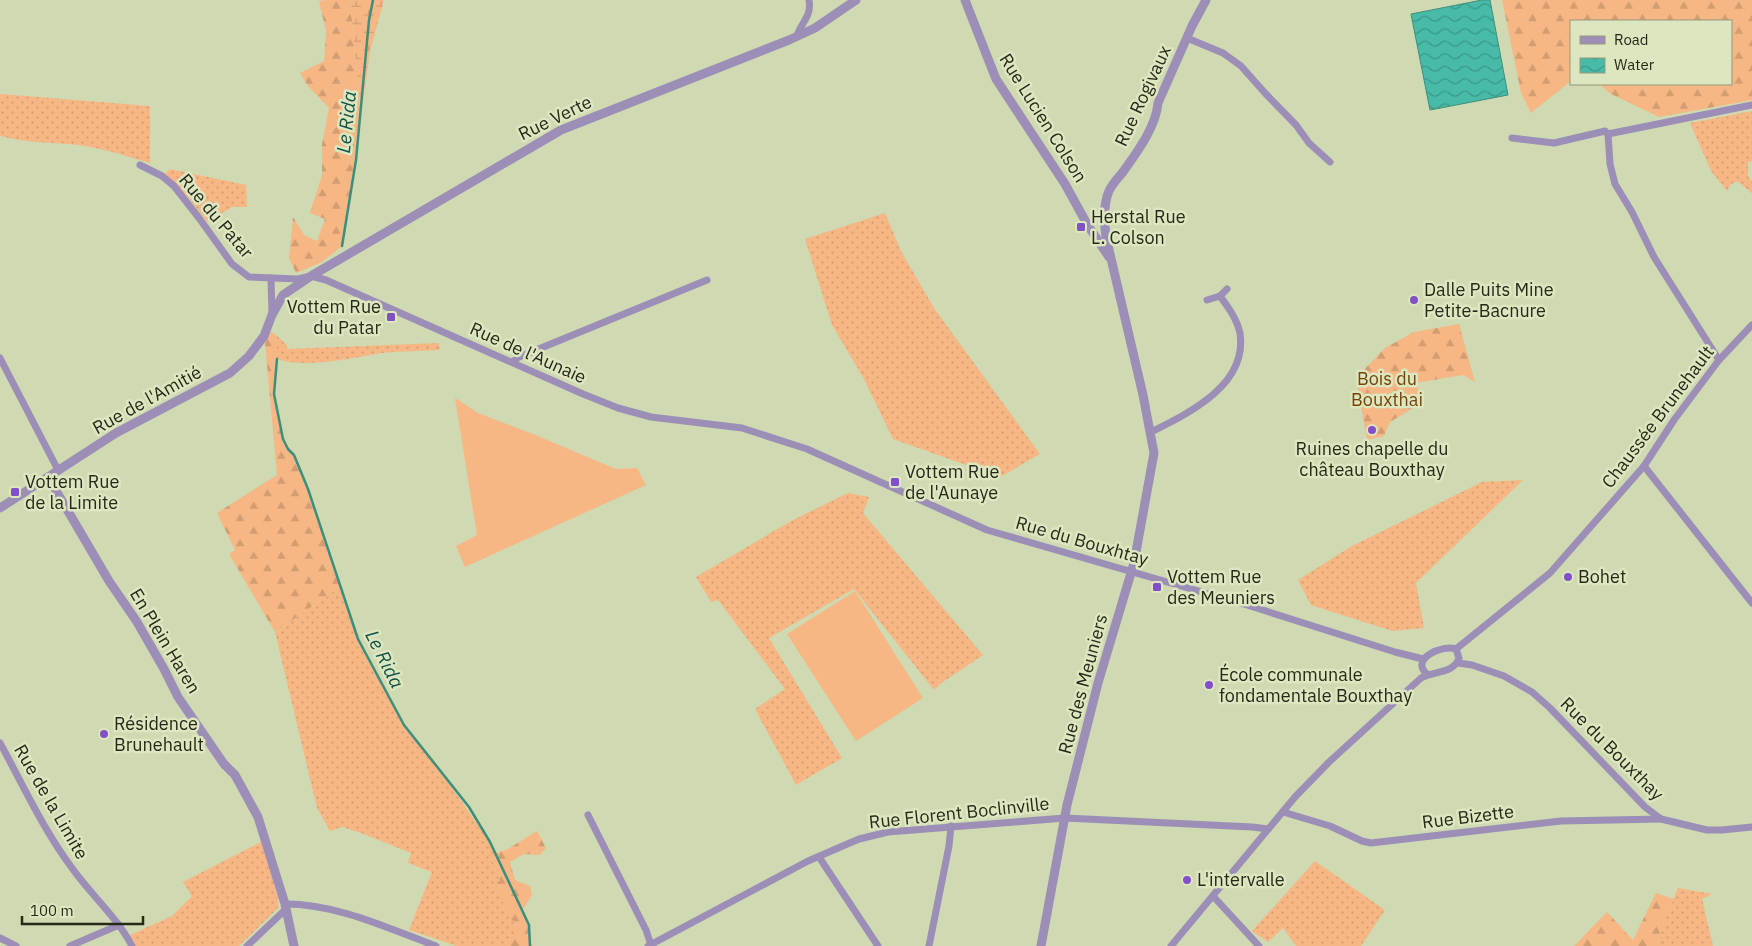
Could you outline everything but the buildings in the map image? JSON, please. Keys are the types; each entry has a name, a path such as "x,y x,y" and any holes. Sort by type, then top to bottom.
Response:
{"street":[{"path":"797,36 806,21 810,6 809,0"},
{"name":"Rue Verte","path":"283,295 311,276 562,130 797,36 815,28 843,11 856,0"},
{"name":"Rue Lucien Colson","path":"964,0 992,73 1065,184 1087,225"},
{"name":"Rue Rogivaux","path":"1150,432 1104,222 1106,200 1110,189 1143,142 1157,110 1158,103 1206,0"},
{"path":"1187,38 1223,53 1241,66 1296,125 1309,142 1330,162"},
{"path":"1512,138 1554,143 1605,131 1608,134 1752,105"},
{"path":"1608,134 1610,164 1615,184 1632,212 1654,257 1719,360"},
{"name":"Rue du Patar","path":"140,164 162,176 174,186 232,264 249,277 298,279 311,276"},
{"path":"1087,225 1099,226 1104,222"},
{"path":"1087,225 1112,262"},
{"name":"Rue de l'Aunaie","path":"311,276 326,280 618,408 651,417 742,428"},
{"path":"271,278 272,315"},
{"path":"512,362 519,357 707,280"},
{"path":"1207,300 1220,296 1227,289"},
{"name":"Rue de l'Amitié","path":"0,508 124,429 230,373 249,356 264,336 272,315 283,295"},
{"path":"1150,432 1187,412 1219,390 1234,372 1240,356 1240,333 1234,318 1220,296"},
{"name":"Chaussée Brunehault","path":"1423,659 1427,655 1445,648 1451,647 1456,649 1550,573 1644,466 1674,420 1719,360 1752,325"},
{"path":"0,358 58,470"},
{"name":"Rue du Bouxhtay","path":"742,428 807,448 987,530 1317,626 1395,652 1423,659"},
{"name":"Rue des Meuniers","path":"1041,946 1065,818 1098,683 1132,572 1154,453 1150,432"},
{"path":"1644,466 1752,604"},
{"name":"En Plein Haren","path":"48,477 104,573 164,668 178,697 224,764 235,775 254,809 286,907 294,946"},
{"path":"1423,659 1422,668 1427,674 1433,675 1458,663 1459,653 1456,649"},
{"name":"Rue du Bouxthay","path":"1458,663 1472,665 1504,676 1532,692 1550,708 1645,807 1661,819 1707,830 1752,827"},
{"path":"1171,946 1295,797 1329,762 1427,674"},
{"name":"Rue de la Limite","path":"0,743 54,843 73,870 120,925 132,946"},
{"name":"Rue Bizette","path":"1283,812 1330,826 1362,842 1372,843 1561,821 1661,819"},
{"path":"588,815 646,930 650,945"},
{"name":"Rue Florent Boclinville","path":"650,945 808,861 860,838 888,832 1065,818 1268,829"},
{"path":"930,946 951,826"},
{"path":"819,857 878,946"},
{"path":"1213,896 1259,946"},
{"path":"247,946 286,907 318,906 365,920 436,946"},
{"path":"70,946 120,925"},
{"path":"0,938 16,946"}],"green space":[{"path":"350,0 361,115 353,183 342,246 322,262 296,273 289,258 293,217 304,235 317,241 325,219 310,213 322,175 322,144 329,108 308,86 300,73 324,61 326,31 319,1"},
{"path":"350,0 384,0 370,51 361,115"},
{"path":"1502,0 1752,0 1752,100 1659,117 1611,94 1600,85 1732,85 1732,20 1570,20 1570,82 1531,113 1521,93"},
{"path":"0,94 150,106 150,163 87,146 29,141 0,136"},
{"path":"1752,111 1752,161 1748,162 1748,176 1752,181 1752,193 1737,181 1730,185 1727,191 1711,171 1690,123"},
{"path":"170,169 246,185 247,207 232,207 207,222 188,197 165,174"},
{"path":"885,213 902,253 934,308 1040,454 1000,477 893,439 864,379 832,325 805,239"},
{"name":"Bois du Bouxthai","path":"1459,324 1475,382 1463,375 1416,383 1423,402 1390,422 1384,436 1367,440 1356,378 1385,348 1414,332"},
{"path":"271,332 277,336 274,394 283,439 288,449 294,455 308,489 340,587 275,632 229,554 235,550 217,513 277,475 265,343"},
{"path":"277,336 287,345 287,349 439,343 440,350 382,353 329,362 288,362 277,359"},
{"path":"455,398 478,413 616,469 637,468 646,485 465,567 456,546 477,535"},
{"path":"1523,480 1416,583 1424,628 1392,631 1311,605 1298,580 1352,546 1482,482"},
{"path":"848,493 869,497 863,513 983,655 934,690 854,589 769,638 842,758 796,785 755,709 785,689 718,600 711,602 696,577 791,521"},
{"path":"340,587 358,639 404,725 429,755 490,842 529,925 530,946 457,946 409,930 432,872 408,863 411,853 342,827 330,831 317,808 275,632"},
{"path":"855,591 923,698 856,741 787,634"},
{"path":"537,831 546,848 540,855 524,854 510,862 515,880 530,886 532,895 523,909 529,925 530,942 533,946 510,946 517,923 509,918 495,883 500,881 490,855 508,849"},
{"path":"263,841 278,899 278,908 239,946 136,946 130,935 172,916 192,896 183,882"},
{"path":"1315,861 1385,910 1361,946 1296,946 1283,928 1268,942 1252,931"},
{"path":"1678,888 1712,894 1702,899 1713,946 1658,946 1659,935"},
{"path":"1656,893 1674,899 1659,935 1658,946 1574,946 1607,912 1633,940"}],"water":[{"path":"1490,0 1508,95 1430,110 1411,14"}],"waterway":[{"name":"Le Rida","path":"342,246 356,160 369,20 373,0"},
{"name":"Le Rida","path":"277,359 274,394 283,439 288,449 294,455 308,489 358,639 404,725 469,807 490,842 529,925 530,946"}],"place":[{"name":"Herstal Rue L. Colson","path":"1081,227"},
{"name":"Dalle Puits Mine Petite-Bacnure","path":"1414,300"},
{"name":"Vottem Rue du Patar","path":"391,317"},
{"name":"Ruines chapelle du château Bouxthay","path":"1372,430"},
{"name":"Vottem Rue de l'Aunaye","path":"895,482"},
{"name":"Vottem Rue de la Limite","path":"15,492"},
{"name":"Bohet","path":"1568,577"},
{"name":"Vottem Rue des Meuniers","path":"1157,587"},
{"name":"École communale fondamentale Bouxthay","path":"1209,685"},
{"name":"Résidence Brunehault","path":"104,734"},
{"name":"L'intervalle","path":"1187,880"}]}
